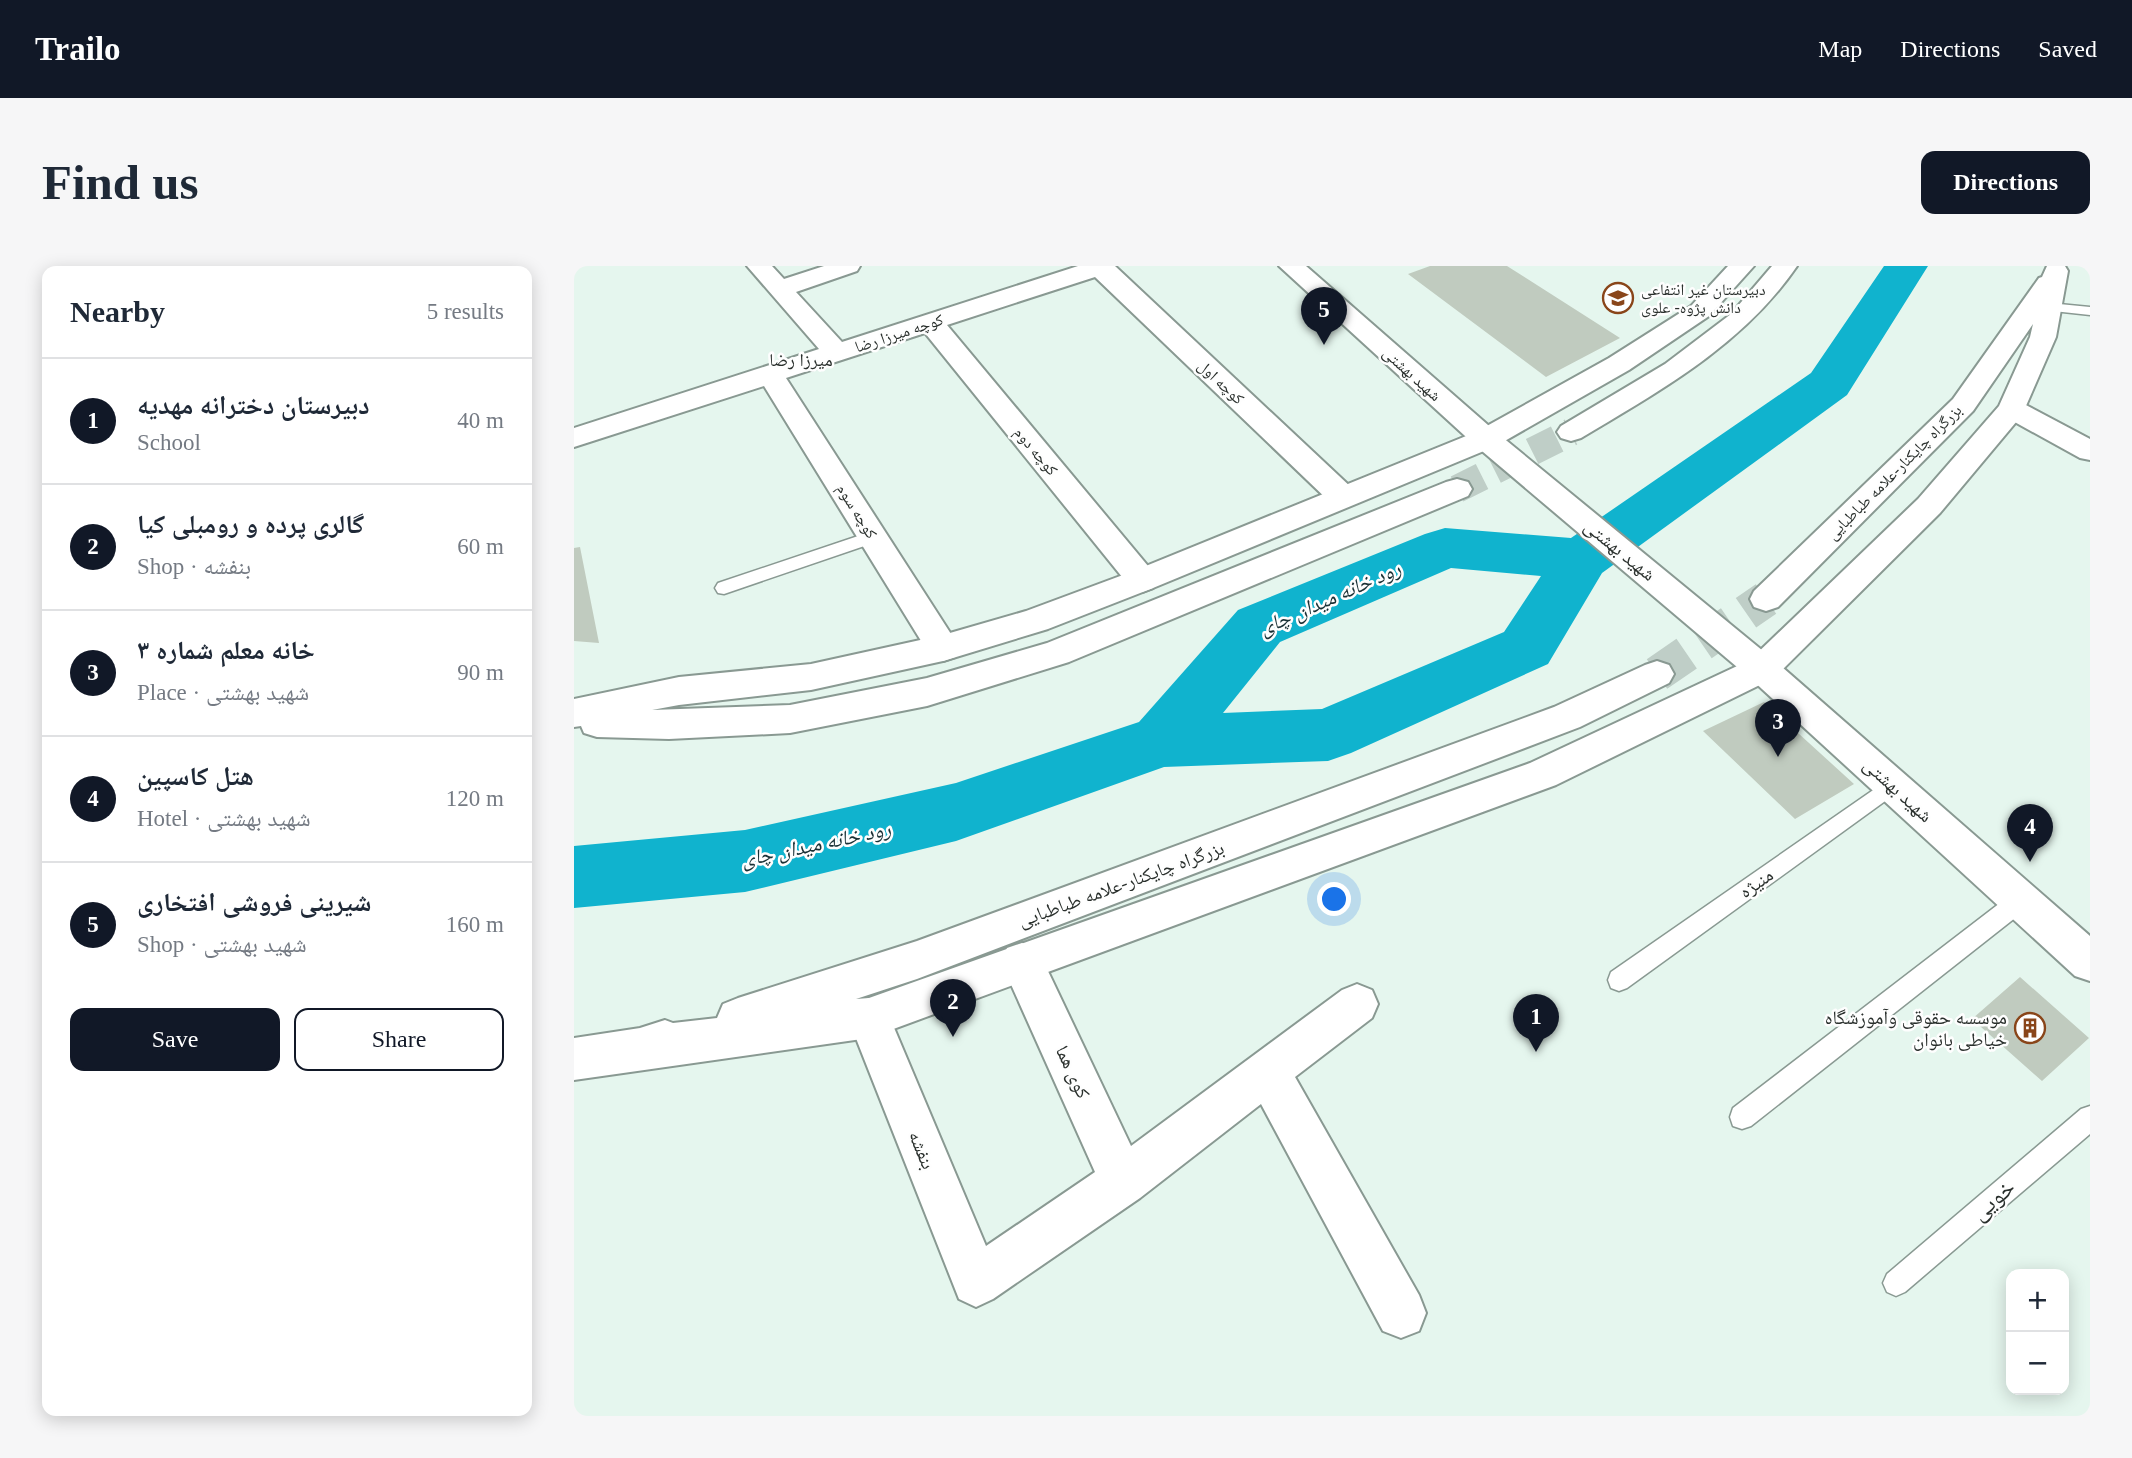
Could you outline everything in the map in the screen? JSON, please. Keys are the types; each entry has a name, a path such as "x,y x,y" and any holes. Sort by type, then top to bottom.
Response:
{"main road":[{"path":"759,266 837,353"},
{"path":"780,289 848,266"},
{"name":"شهید بهشتى","path":"1290,266 1535,480"},
{"path":"574,713 679,691 811,677 943,648 1036,620 1142,580 1486,439 1619,364 1700,311 1742,266"},
{"path":"1571,432 1686,362 1740,319 1784,266"},
{"name":"کوچه میرزا رضا","path":"574,438 1101,267"},
{"name":"کوچه اول","path":"1101,267 1343,497"},
{"path":"640,1049 869,1018 1543,774 1762,669 1929,506 2012,409 2043,337 2057,269"},
{"name":"بزرگراه چایکنار-علامه طباطبایی","path":"1766,599 1964,405 2057,269"},
{"name":"کوچه دوم","path":"930,322 1142,580"},
{"name":"کوچه سوم","path":"770,374 943,648"},
{"path":"2012,409 2090,451"},
{"name":"شهید بهشتی","path":"1535,480 1706,620"},
{"path":"574,723 669,725 790,719 927,692 1057,653 1457,489"},
{"name":"شهید بهشتى","path":"1706,620 2090,962"},
{"name":"بزرگراه چایکنار-علامه طباطبایی","path":"574,1059 640,1049 930,955 1567,718 1657,674"},
{"name":"کوی هما","path":"1023,962 1123,1181"},
{"path":"1123,1181 1357,1004"},
{"name":"بنفشه","path":"869,1018 976,1282 1123,1181"},
{"path":"1269,1072 1401,1314"}],"lane":[{"path":"2049,307 2090,312"},
{"path":"724,588 873,537"},
{"name":"منیژه","path":"1619,980 1892,785"},
{"path":"1742,1116 2021,900"},
{"name":"خویی","path":"1896,1283 2090,1118"}],"building":[{"path":"1430,266 1507,266 1620,338 1546,377 1408,274"},
{"path":"580,547 599,643 574,641 574,548"},
{"path":"1764,702 1854,784 1795,819 1703,731"},
{"name":"موسسه حقوقی وآموزشگاه خیاطی بانوان","path":"2020,977 2089,1038 2042,1081 1972,1019"}],"waterway":[{"name":"رود خانه میدان چای","path":"1582,559 1829,384 1906,266"},
{"name":"رود خانه میدان چای","path":"1162,741 1259,626 1445,548 1582,559"},
{"path":"1162,741 1328,735 1526,648 1582,559"},
{"name":"رود خانه میدان چای","path":"574,877 745,861 956,812 1162,741"}],"tunnel":[{"path":"1457,489 1571,432"},
{"path":"1657,674 1766,599"}],"place":[{"name":"دبیرستان غیر انتفاعی دانش پژوه- علوی","path":"1618,298"},
{"name":"شیرینی فروشی افتخاری","path":"1324,345"},
{"name":"خانه معلم شماره ۳","path":"1778,757"},
{"name":"هتل کاسپین","path":"2030,862"},
{"name":"موسسه حقوقی وآموزشگاه خیاطی بانوان","path":"2030,1028"},
{"name":"گالری پرده و رومبلی کیا","path":"953,1037"},
{"name":"دبیرستان دخترانه مهدیه","path":"1536,1052"}],"district":[{"name":"میرزا رضا","path":"801,360"}]}
